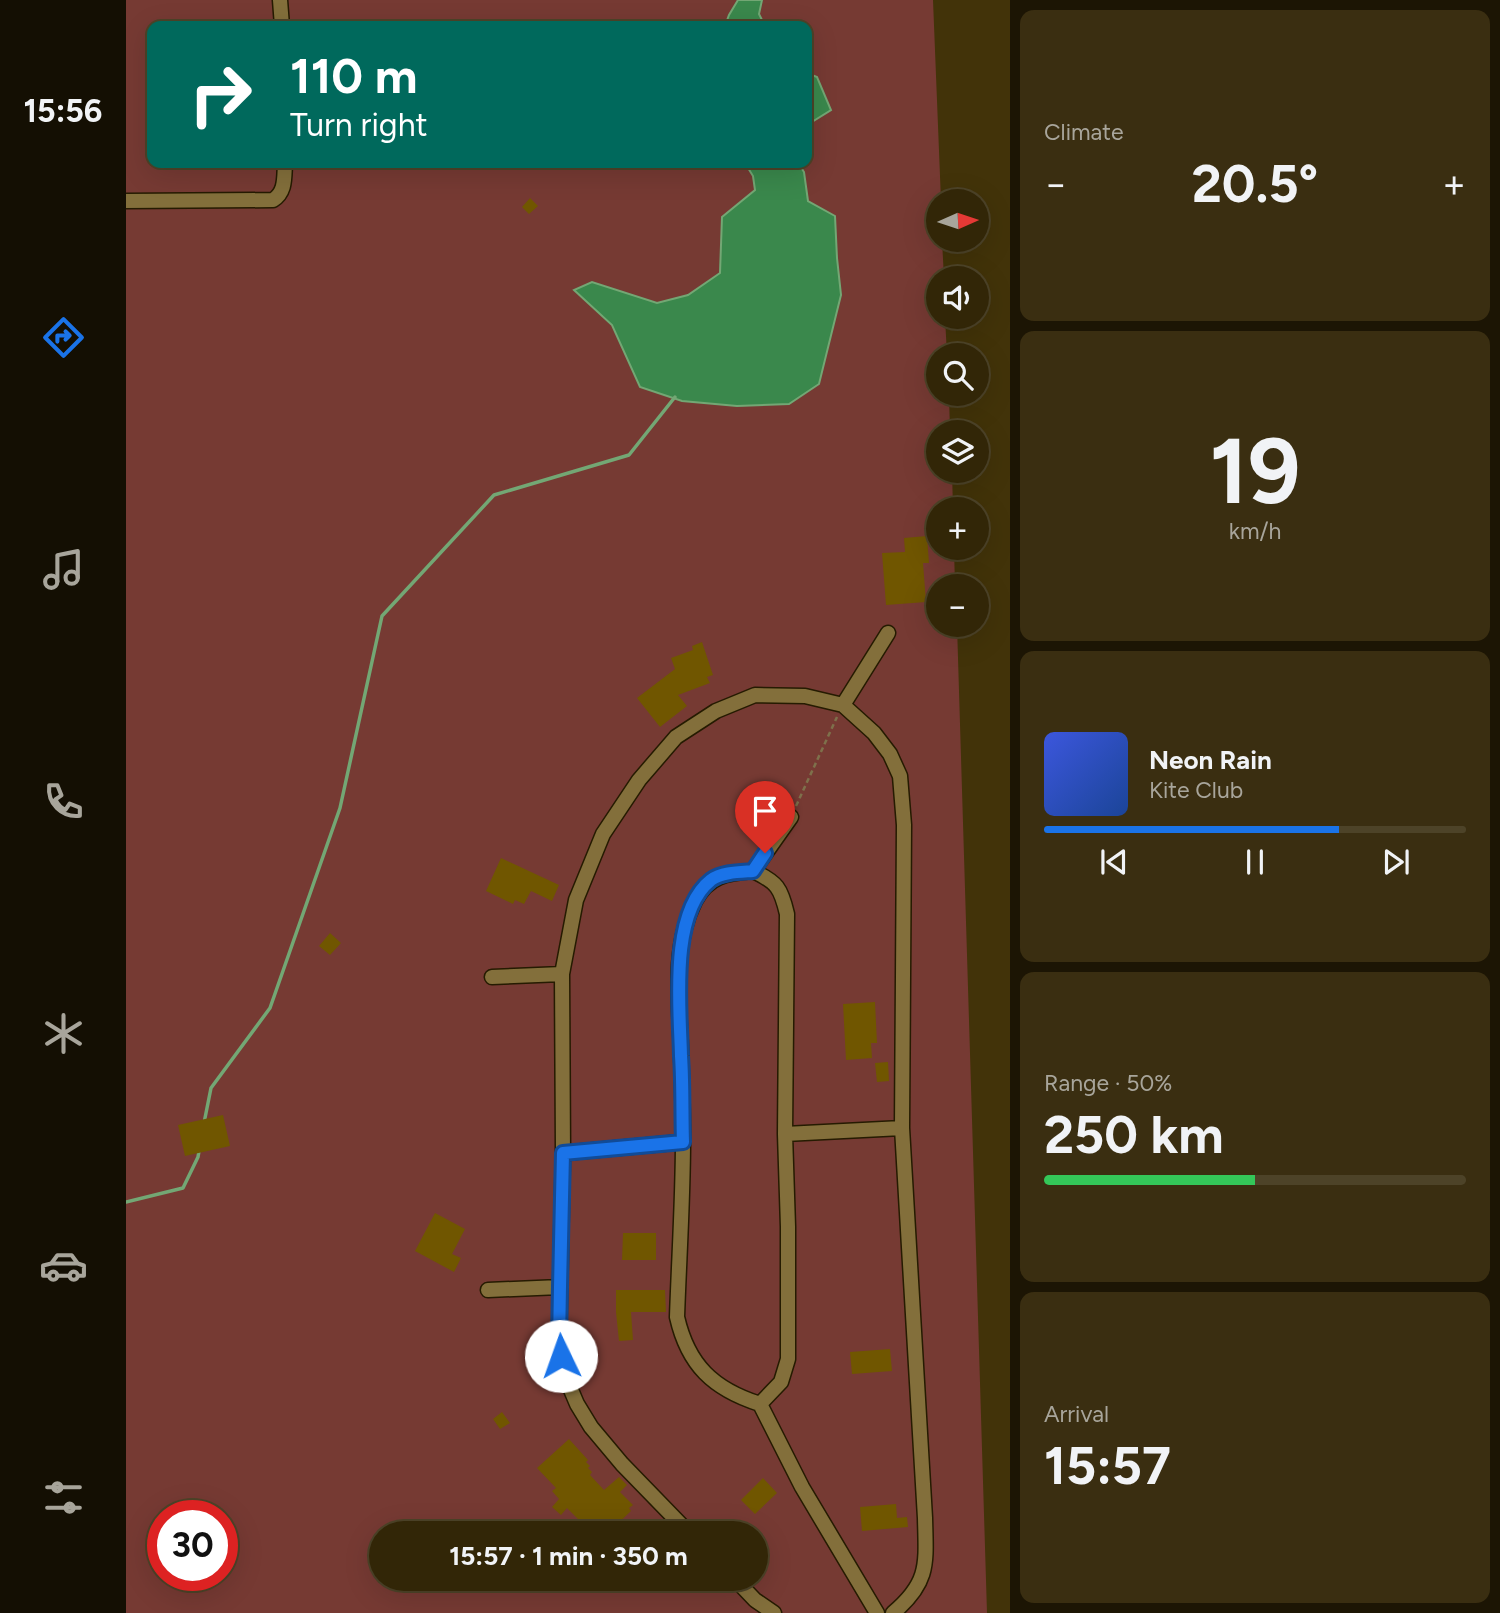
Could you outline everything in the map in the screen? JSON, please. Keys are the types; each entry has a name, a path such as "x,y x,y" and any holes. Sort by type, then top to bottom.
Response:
{"street":[{"path":"280,0 282,21"},
{"path":"126,201 273,200 282,192 285,168"},
{"path":"843,705 888,633"},
{"path":"677,1521 622,1464 591,1427 577,1404 563,1371 559,1342 563,1153 562,974 576,900 603,834 639,780 676,737 716,710 755,695 805,696 843,705 874,733 890,754 900,776 904,825 902,1128 926,1566 918,1587 908,1601 892,1613"},
{"path":"753,871 791,817"},
{"path":"760,1404 781,1382 788,1359 785,1134 787,914 782,895 769,878 753,871 731,873 712,880 696,898 681,942 679,985 683,1142 677,1317 681,1335 703,1371 724,1389 760,1404 802,1488 877,1613"},
{"path":"492,977 562,974"},
{"path":"785,1134 902,1128"},
{"path":"563,1153 683,1142"},
{"path":"488,1290 560,1287"},
{"path":"746,1591 774,1613"}],"path":[{"path":"791,817 843,705"}],"shaded area":[{"path":"126,0 933,0 941,189 926,189 926,252 943,252 943,266 926,266 926,329 946,329 946,343 926,343 926,406 949,406 950,420 926,420 926,483 952,483 953,497 926,497 926,560 954,560 955,574 926,574 926,637 957,637 987,1613 126,1613"},
{"path":"738,0 762,0 759,14 762,21 727,21"},
{"path":"812,75 817,77 831,110 812,122"},
{"path":"748,168 801,168 808,201 835,216 841,295 819,384 789,404 737,406 682,401 640,387 612,325 574,290 592,282 657,303 688,295 720,273 722,217 755,190 753,176"}],"building":[{"path":"530,198 538,206 529,214 522,207"},
{"path":"926,536 926,560 929,563 923,563 926,602 886,605 882,553 905,552 904,538"},
{"path":"702,642 713,675 707,677 710,683 678,695 687,706 660,727 637,698 675,669 671,658 693,650 692,646"},
{"path":"501,858 559,885 552,901 531,891 524,904 515,900 513,904 486,891"},
{"path":"330,933 341,943 330,955 319,946"},
{"path":"875,1002 877,1043 871,1043 872,1058 846,1060 843,1004"},
{"path":"888,1062 889,1081 877,1082 875,1063"},
{"path":"223,1115 230,1146 185,1156 178,1125"},
{"path":"435,1213 465,1229 452,1254 461,1258 454,1272 415,1251"},
{"path":"623,1233 656,1233 656,1260 622,1260"},
{"path":"616,1290 665,1290 666,1312 631,1312 633,1340 619,1341"},
{"path":"890,1349 892,1371 852,1374 850,1352"},
{"path":"502,1412 510,1423 500,1429 493,1419"},
{"path":"569,1439 588,1460 588,1468 592,1472 590,1475 604,1490 619,1477 627,1485 620,1492 633,1505 629,1508 631,1511 621,1521 580,1521 567,1508 561,1515 552,1507 559,1499 552,1491 556,1488 537,1468"},
{"path":"763,1478 777,1493 755,1514 741,1500"},
{"path":"896,1504 897,1518 907,1517 908,1527 862,1531 860,1507"}],"waterway":[{"path":"204,1123 211,1088 270,1008 340,808 382,616 494,495 629,455 675,397"},
{"path":"126,1202 183,1188 199,1151"}],"route":[{"path":"561,1356 559,1342 563,1153 683,1142 679,985 681,942 687,920 696,898 712,880 731,873 753,871 765,853"}]}
